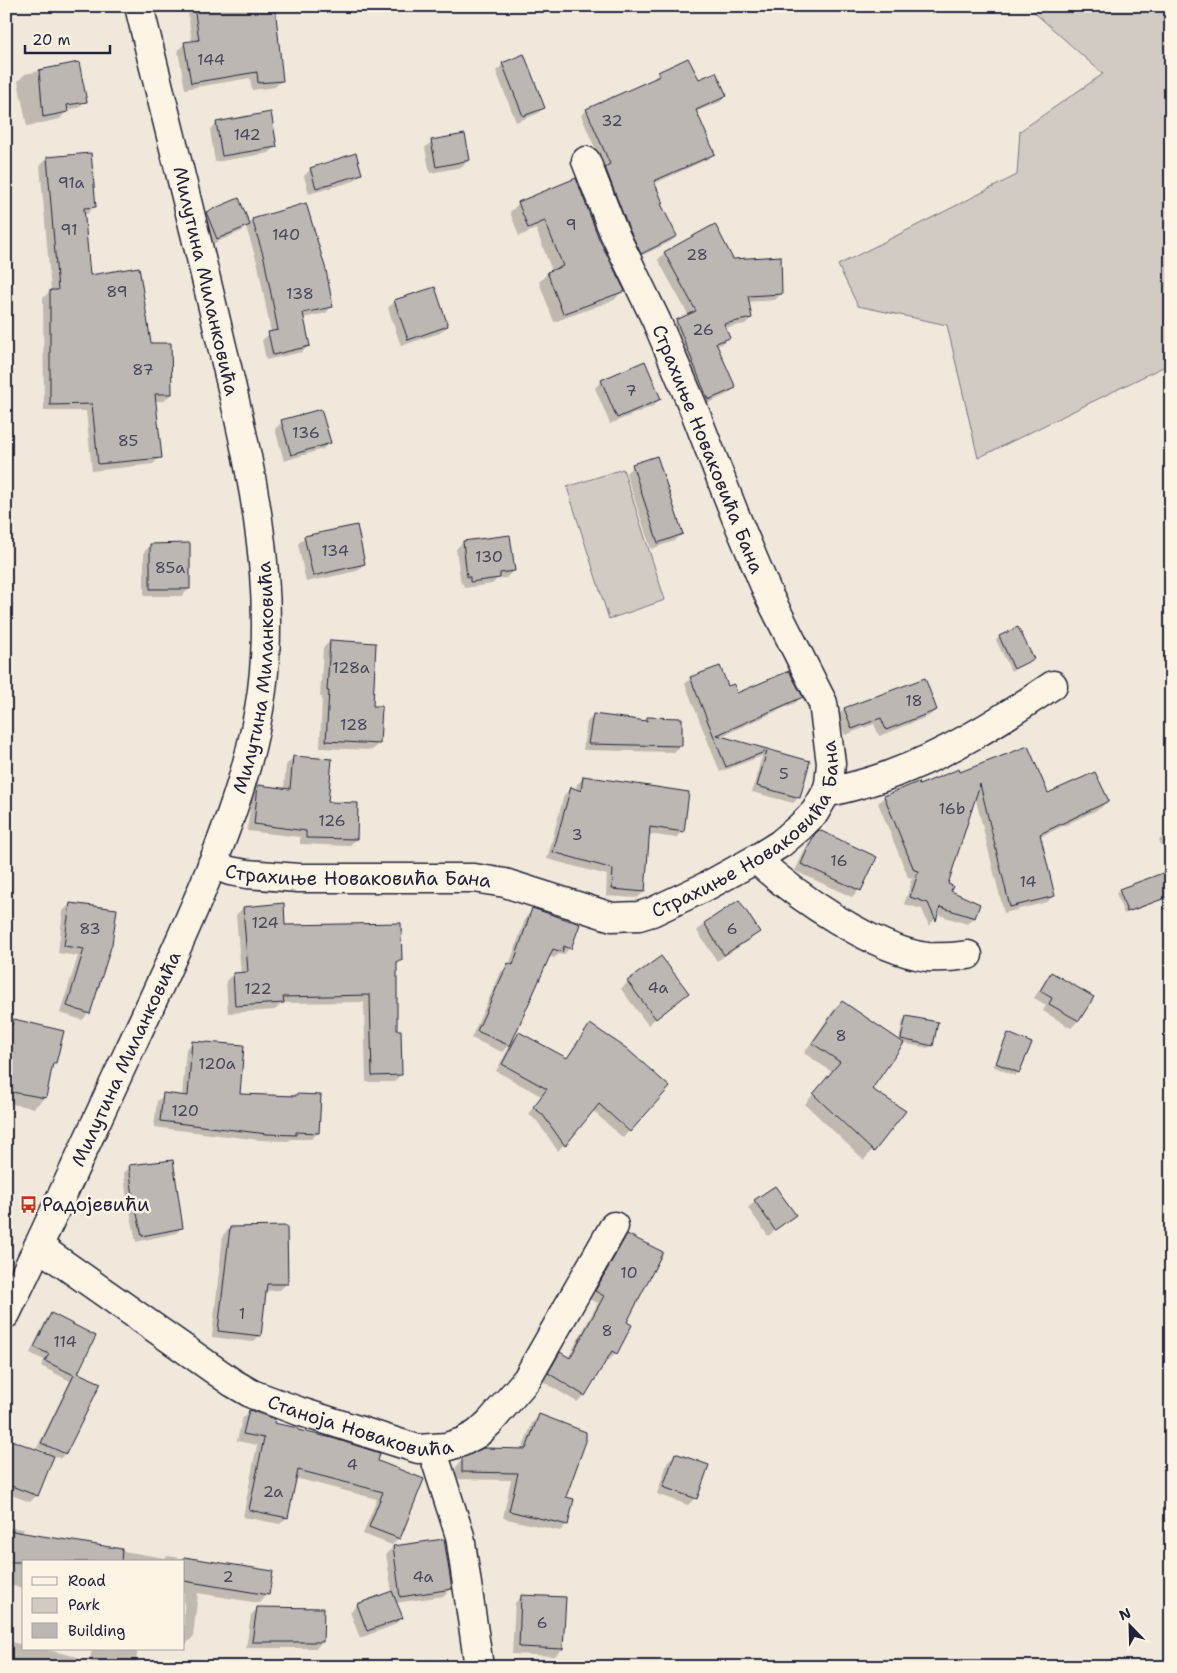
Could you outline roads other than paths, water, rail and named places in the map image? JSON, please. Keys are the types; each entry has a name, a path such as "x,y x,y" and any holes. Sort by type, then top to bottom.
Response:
{"street":[{"name":"Милутина Миланковића","path":"6,1314 151,1006 231,819 241,788 258,714 262,686 266,622 262,549 248,464 228,370 139,6"},
{"name":"Страхиње Новаковића Бана","path":"212,864 230,871 247,874 298,878 474,878 505,883 597,913 626,917 652,912 707,886 756,859 780,844 800,827 815,812 826,794 831,763 823,703 769,596 735,516 689,398 656,320 614,233 586,161"},
{"path":"826,794 890,775 942,752 996,723 1053,686"},
{"path":"756,859 778,879 808,901 849,926 882,943 903,952 926,957 968,955"},
{"name":"Станоја Новаковића","path":"38,1246 233,1383 252,1394 298,1411 418,1449 432,1449 462,1442 476,1434 490,1422 527,1379 614,1226"},
{"path":"432,1449 460,1536 479,1667"}],"place":[{"name":"Радојевићи","path":"28,1204"}]}
